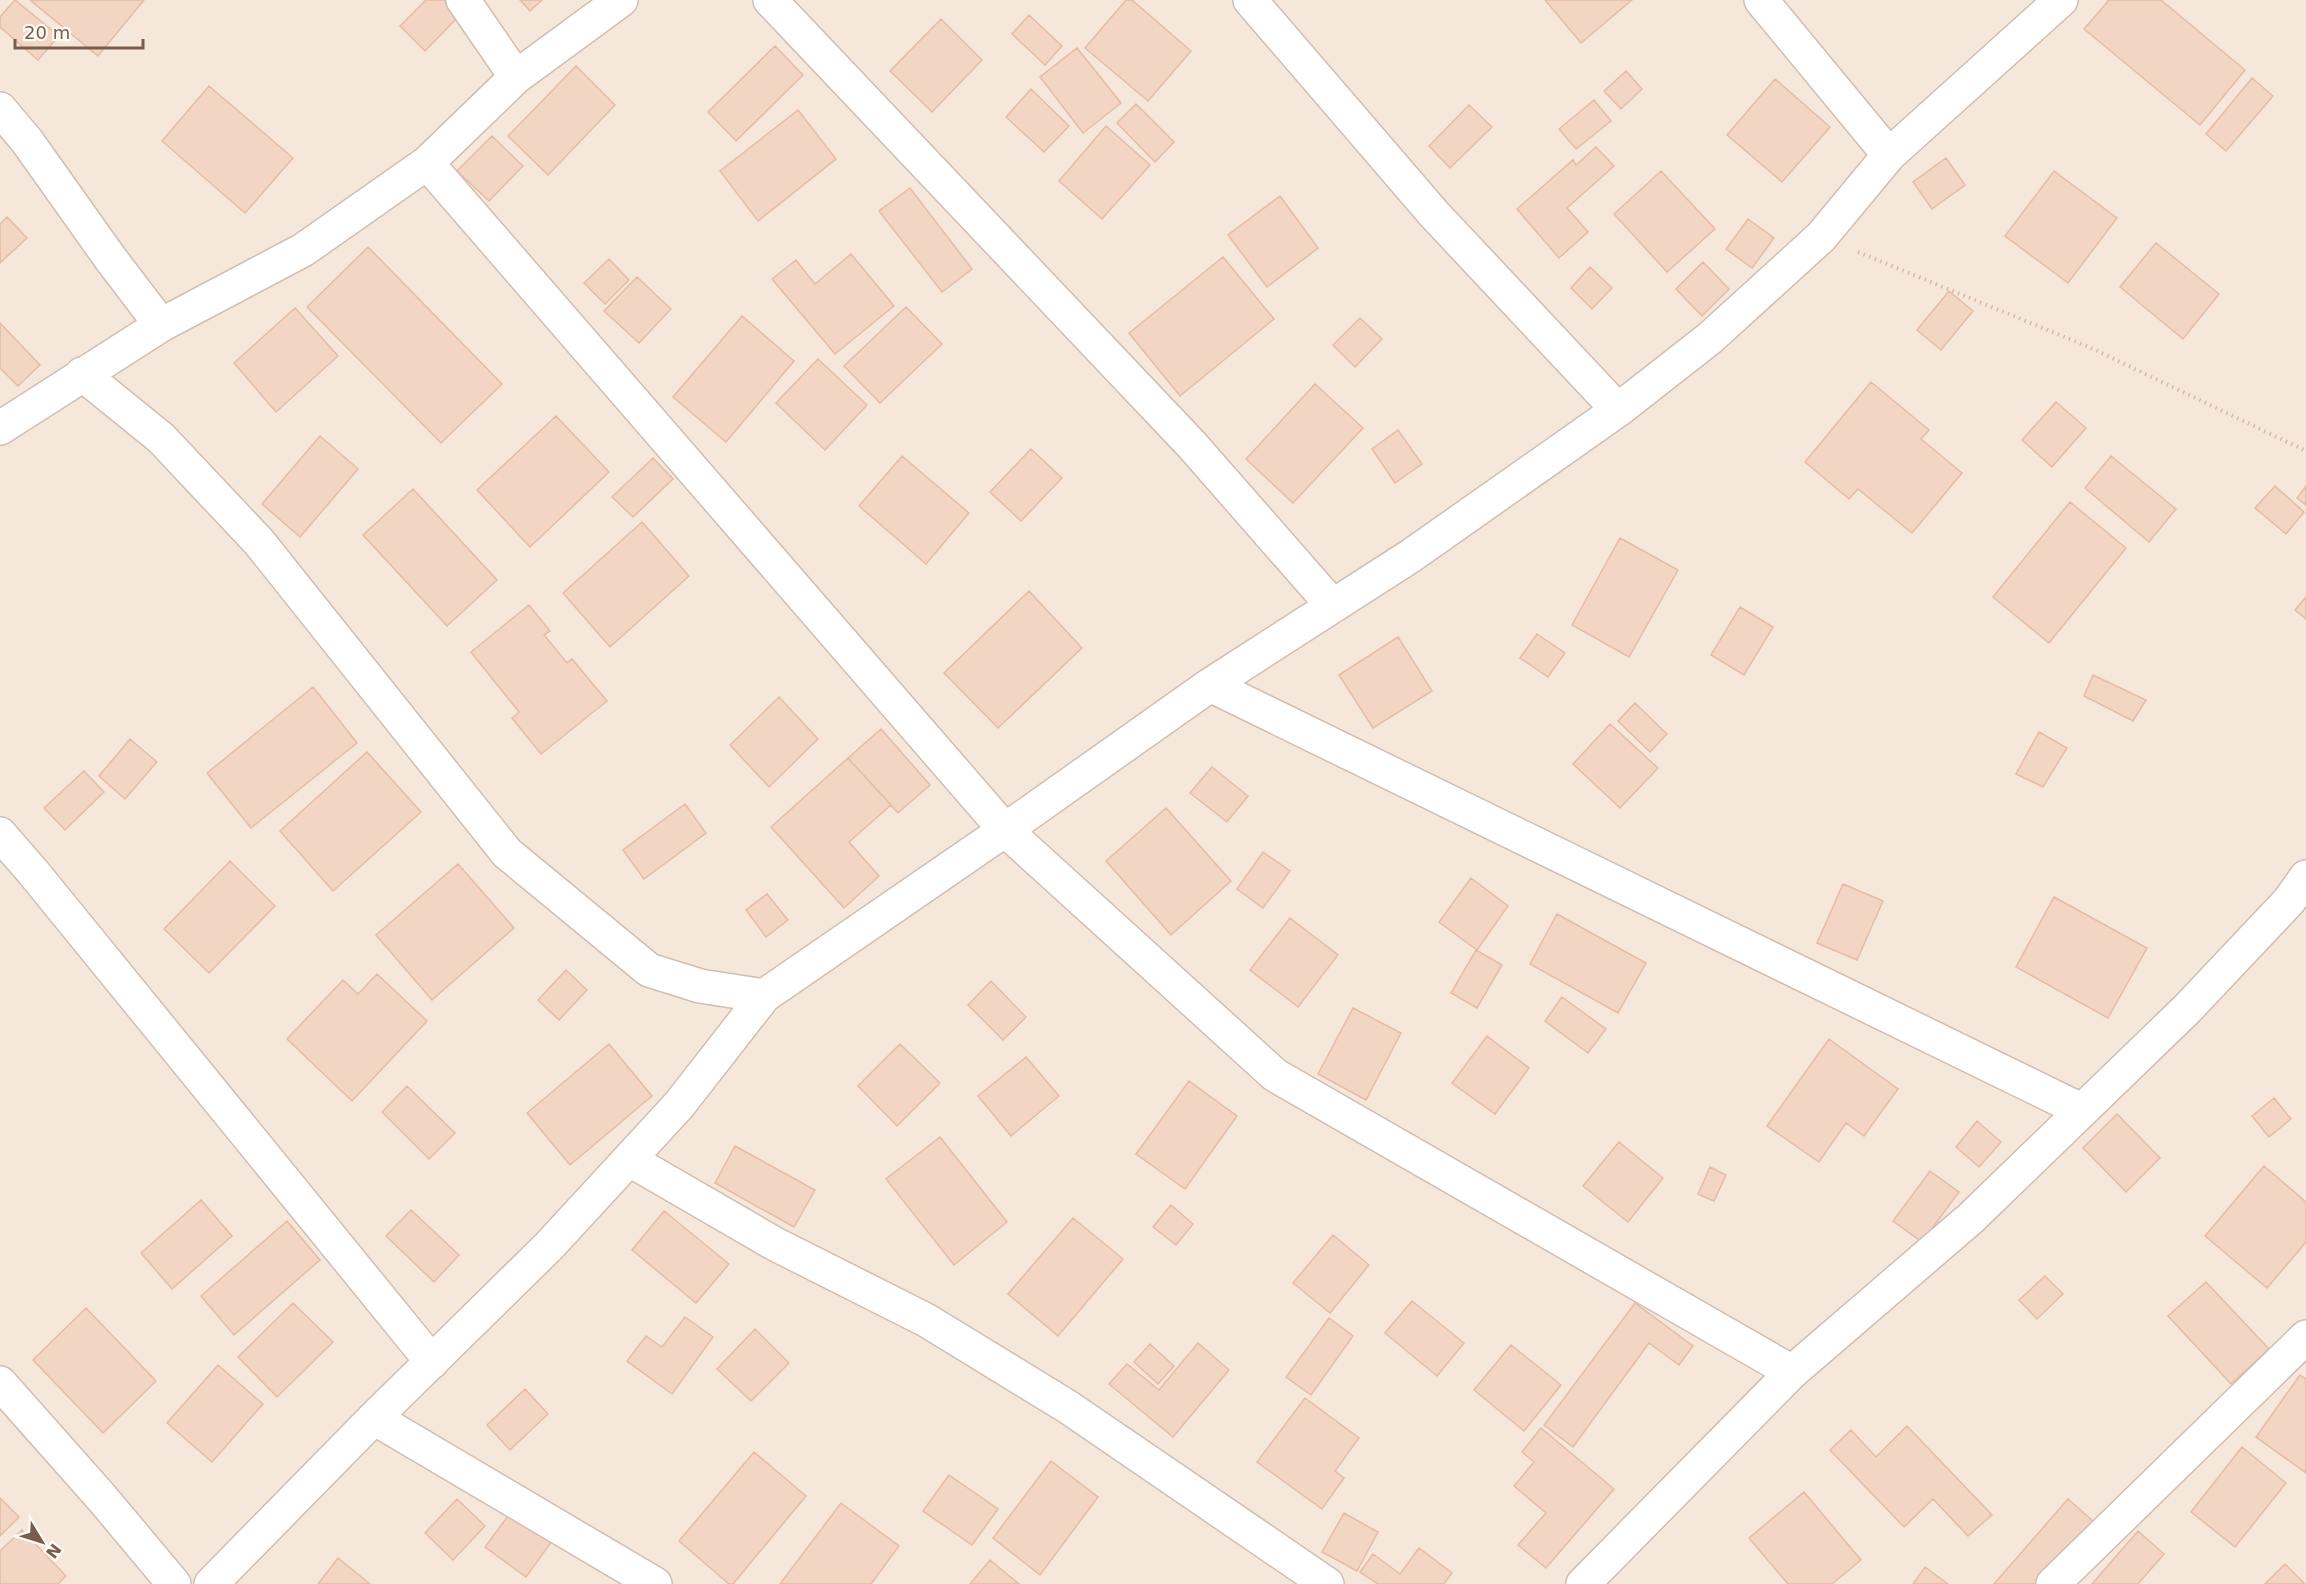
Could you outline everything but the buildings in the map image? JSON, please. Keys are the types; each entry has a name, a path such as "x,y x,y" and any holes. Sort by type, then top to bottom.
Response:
{"street":[{"path":"463,0 516,77"},
{"path":"0,428 161,325 303,250 427,163 516,77 621,0"},
{"path":"770,0 1192,445 1333,606"},
{"path":"1250,0 1434,214 1618,410"},
{"path":"1761,0 1889,155"},
{"path":"212,1584 374,1418 549,1246 630,1160 679,1105 764,996 1210,685 1412,555 1618,410 1710,338 1821,237 1889,155 2061,0"},
{"path":"0,109 27,141 161,325"},
{"path":"427,163 1005,830 1275,1075 1792,1372"},
{"path":"82,374 161,438 259,542 507,853 649,970 700,986 764,996"},
{"path":"1210,685 2081,1110"},
{"path":"0,834 432,1362"},
{"path":"1583,1584 1792,1372 1971,1218 2187,1009 2289,901 2306,877"},
{"path":"630,1160 775,1244 946,1333 1068,1407 1327,1584"},
{"path":"2053,1584 2306,1337"},
{"path":"0,1383 102,1498 174,1584"},
{"path":"374,1418 655,1584"}],"path":[{"path":"1821,237 2089,347 2306,451"}],"shaded area":[{"path":"0,0 2306,0 2306,1584 0,1584"}]}
